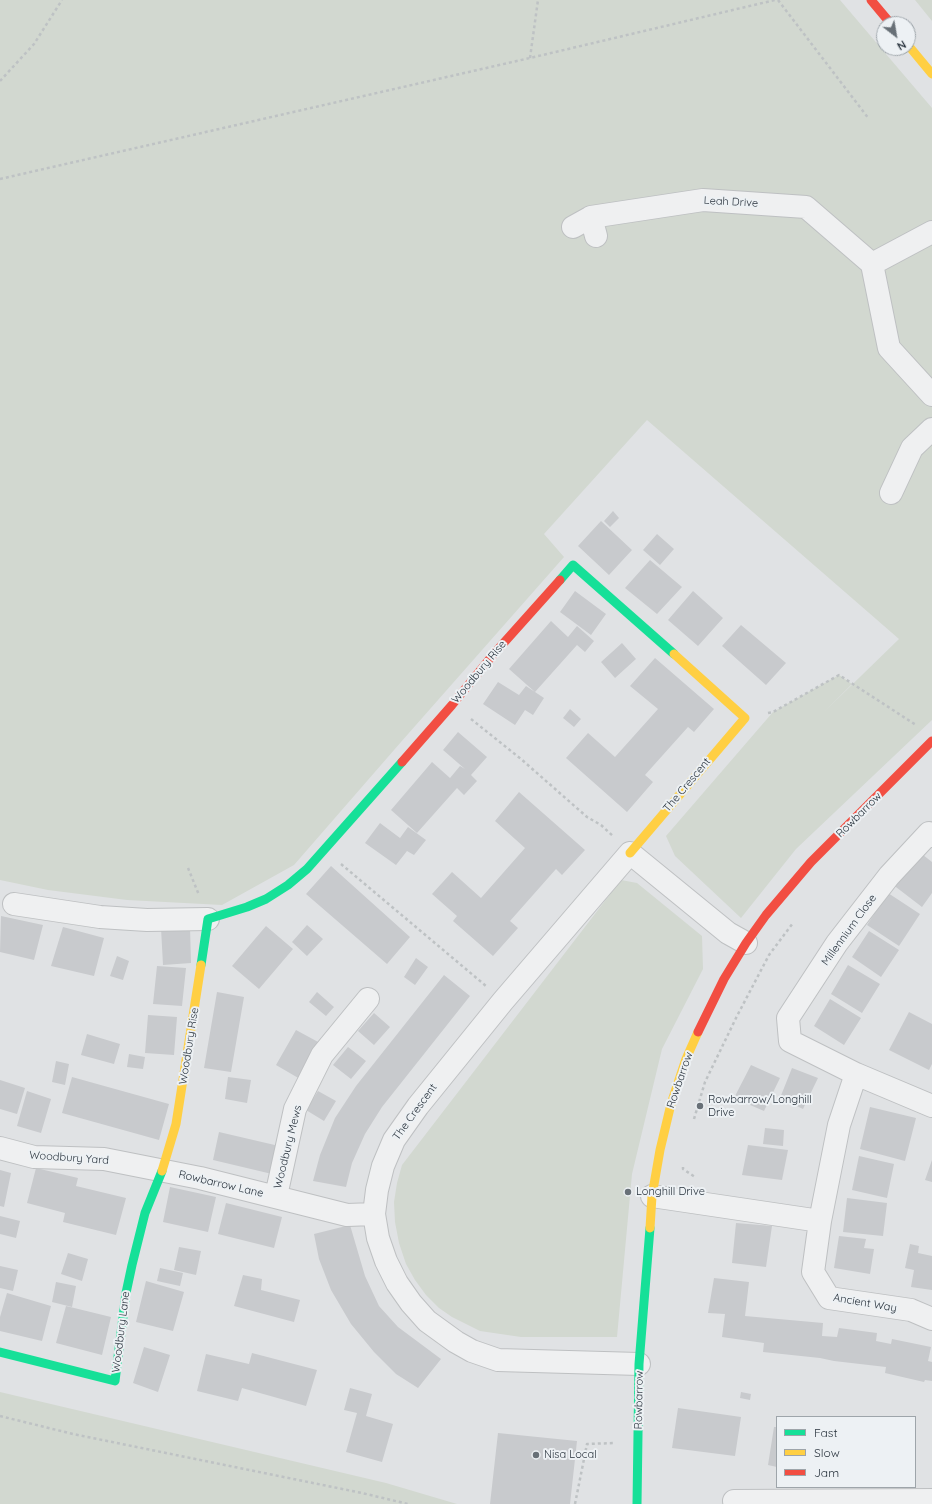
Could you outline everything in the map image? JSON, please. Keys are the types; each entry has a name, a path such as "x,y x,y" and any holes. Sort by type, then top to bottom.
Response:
{"street":[{"path":"871,0 884,16"},
{"path":"916,55 932,74"},
{"name":"Leah Drive","path":"587,227 703,200 806,207 872,264"},
{"path":"932,232 872,264 889,348 932,395"},
{"path":"891,493 912,448 932,429"},
{"name":"Woodbury Rise","path":"14,904 100,917 147,920 208,919 247,907 288,885 307,869 452,704 572,564 745,718"},
{"name":"The Crescent","path":"640,1364 498,1360 472,1351 456,1342 427,1321 411,1303 397,1283 386,1261 378,1238 374,1214 377,1190 383,1166 394,1140 418,1106 503,1001 745,718"},
{"name":"Rowbarrow","path":"637,1504 640,1364 652,1196 667,1119 686,1059 705,1016 724,979 746,943 788,888 811,862 932,741"},
{"name":"Millennium Close","path":"856,1074 790,1041 788,1018 837,943 890,876 929,833 932,836"},
{"path":"630,853 728,933 746,943"},
{"name":"Woodbury Rise","path":"162,1171 176,1124 208,919"},
{"name":"Woodbury Mews","path":"276,1196 295,1109 322,1055 368,999"},
{"path":"856,1074 932,1106"},
{"name":"Ancient Way","path":"856,1074 839,1126 820,1221 813,1272 828,1298 910,1310 932,1320"},
{"name":"Woodbury Yard","path":"0,1148 34,1157 104,1159 162,1171"},
{"name":"Rowbarrow Lane","path":"162,1171 200,1178 346,1214 374,1214"},
{"name":"Woodbury Lane","path":"0,1352 115,1381 126,1293 132,1265 145,1214 162,1171"},
{"path":"652,1196 820,1221"},
{"path":"734,1501 932,1500"}],"path":[{"path":"0,81 34,44 62,0"},
{"path":"530,58 538,0"},
{"path":"0,179 530,58 775,0"},
{"path":"778,0 869,119"},
{"path":"745,718 773,712 839,675 918,727"},
{"path":"452,704 526,763 587,817 601,825"},
{"path":"188,868 208,919"},
{"path":"350,872 503,1001"},
{"path":"692,1123 705,1082 736,1016 769,955 797,918"},
{"path":"684,1162 683,1169 708,1187 704,1204"},
{"path":"0,1416 73,1434 362,1493 408,1504"},
{"path":"575,1504 587,1444"}],"shaded area":[{"path":"0,0 840,0 876,42 876,56 888,56 932,108 932,720 796,849 741,918 675,856 666,836 773,712 839,675 852,684 825,711 899,639 647,420 544,534 564,557 294,865 222,905 127,900 48,890 0,880"},
{"path":"915,0 932,0 932,21"},
{"path":"621,880 637,883 702,936 703,969 662,1049 632,1174 617,1337 521,1337 480,1331 452,1317 439,1308 426,1295 406,1264 399,1243 395,1222 394,1202 402,1165"},
{"path":"0,1392 386,1483 457,1504 0,1504"}],"building":[{"path":"613,511 619,518 610,527 604,521"},
{"path":"601,521 632,550 609,575 578,546"},
{"path":"657,534 674,549 660,565 643,550"},
{"path":"650,560 682,587 657,614 625,588"},
{"path":"575,591 606,614 591,635 560,612"},
{"path":"693,591 723,618 698,646 668,620"},
{"path":"551,621 568,637 577,626 594,641 585,652 577,645 535,692 509,669"},
{"path":"741,625 786,663 766,685 722,646"},
{"path":"622,643 636,659 615,678 601,662"},
{"path":"655,658 714,709 694,732 688,727 645,775 653,782 627,812 566,758 588,733 615,757 658,709 630,686"},
{"path":"498,682 519,695 526,686 544,698 533,715 525,710 515,725 483,704"},
{"path":"570,709 581,719 574,727 563,718"},
{"path":"458,732 487,757 471,775 477,781 464,795 457,788 417,833 391,810 432,762 450,778 460,766 465,769 443,750"},
{"path":"519,792 585,850 562,875 556,869 510,921 518,928 493,956 453,921 457,916 432,894 452,872 481,898 525,848 495,821"},
{"path":"380,823 400,838 408,827 426,840 414,855 407,851 396,865 365,843"},
{"path":"918,851 932,862 932,893 922,907 892,884"},
{"path":"331,866 410,937 387,964 306,894"},
{"path":"888,893 920,914 899,946 867,925"},
{"path":"1,916 43,925 34,960 0,952"},
{"path":"307,925 323,939 307,956 292,942"},
{"path":"266,926 293,949 259,989 232,966"},
{"path":"63,927 104,938 94,976 51,966"},
{"path":"190,927 191,963 163,965 161,928"},
{"path":"869,931 899,950 881,977 852,957"},
{"path":"117,956 129,961 123,980 110,976"},
{"path":"416,958 428,967 415,985 404,977"},
{"path":"848,965 880,984 862,1013 831,994"},
{"path":"157,966 186,968 182,1006 153,1004"},
{"path":"444,975 470,996 382,1107 365,1134 352,1163 346,1187 313,1181 320,1155 335,1118 356,1086"},
{"path":"217,992 244,997 231,1072 204,1068"},
{"path":"317,992 334,1007 326,1016 309,1002"},
{"path":"830,999 861,1018 844,1045 814,1026"},
{"path":"909,1012 932,1024 932,1064 929,1070 889,1050"},
{"path":"374,1013 390,1027 374,1045 358,1031"},
{"path":"148,1015 177,1017 174,1055 145,1053"},
{"path":"296,1030 320,1043 300,1079 276,1065"},
{"path":"87,1034 120,1044 114,1064 81,1055"},
{"path":"348,1047 366,1061 351,1079 333,1065"},
{"path":"129,1054 145,1057 143,1069 127,1067"},
{"path":"56,1061 69,1064 65,1085 52,1082"},
{"path":"751,1065 780,1078 764,1111 734,1098"},
{"path":"792,1068 818,1078 803,1109 780,1098"},
{"path":"72,1077 169,1104 159,1140 62,1113"},
{"path":"228,1077 251,1080 247,1103 225,1099"},
{"path":"0,1080 25,1088 17,1114 0,1109"},
{"path":"27,1091 51,1099 41,1133 17,1126"},
{"path":"318,1091 336,1101 324,1121 306,1110"},
{"path":"870,1107 916,1118 905,1161 860,1149"},
{"path":"765,1128 784,1130 783,1146 763,1144"},
{"path":"219,1132 279,1146 272,1174 213,1160"},
{"path":"748,1145 788,1150 782,1180 742,1175"},
{"path":"859,1156 894,1164 887,1198 852,1190"},
{"path":"932,1160 932,1182 925,1180"},
{"path":"36,1168 78,1178 76,1186 126,1198 116,1235 63,1222 65,1213 27,1203"},
{"path":"0,1170 11,1173 4,1207 0,1206"},
{"path":"170,1187 216,1197 208,1232 163,1222"},
{"path":"847,1198 887,1203 883,1236 843,1232"},
{"path":"226,1203 282,1217 274,1248 218,1234"},
{"path":"0,1216 20,1221 16,1238 0,1234"},
{"path":"736,1223 772,1226 766,1267 732,1263"},
{"path":"350,1225 365,1276 379,1306 398,1327 441,1359 418,1388 396,1374 374,1352 351,1324 331,1290 319,1259 314,1234"},
{"path":"839,1236 866,1239 864,1248 874,1249 870,1274 834,1268"},
{"path":"910,1244 919,1246 918,1253 932,1256 932,1290 911,1287 914,1270 905,1268"},
{"path":"179,1247 201,1251 196,1275 174,1270"},
{"path":"68,1253 88,1259 82,1281 61,1274"},
{"path":"0,1266 18,1270 13,1291 0,1288"},
{"path":"160,1268 183,1273 180,1286 157,1281"},
{"path":"243,1275 262,1279 261,1290 300,1300 294,1322 234,1306"},
{"path":"714,1278 749,1282 745,1316 823,1323 822,1336 837,1337 839,1328 877,1333 876,1341 891,1344 892,1339 931,1347 928,1361 932,1362 932,1381 925,1380 924,1382 885,1373 886,1367 763,1352 764,1343 722,1337 725,1314 708,1313"},
{"path":"146,1281 184,1292 173,1331 136,1322"},
{"path":"56,1282 76,1286 72,1307 52,1302"},
{"path":"7,1293 51,1306 42,1341 0,1331 0,1317"},
{"path":"66,1306 111,1317 102,1355 56,1343"},
{"path":"144,1347 170,1355 158,1392 133,1383"},
{"path":"252,1353 317,1370 306,1406 242,1388 238,1401 197,1391 206,1354 249,1364"},
{"path":"350,1388 372,1394 366,1416 393,1424 382,1462 346,1452 357,1413 344,1410"},
{"path":"741,1392 751,1394 750,1400 740,1398"},
{"path":"678,1408 741,1417 735,1456 672,1448"},
{"path":"774,1427 776,1427 776,1467 768,1465"},
{"name":"Nisa Local","path":"498,1433 577,1441 570,1504 490,1504"}],"traffic: fast":[{"path":"560,580 573,565 674,654"},
{"path":"201,965 208,919 247,907 266,899 288,885 307,869 402,762"},
{"path":"0,1352 115,1381 126,1293 132,1265 145,1213 162,1171"},
{"path":"637,1504 639,1364 650,1228"}],"traffic: slow":[{"path":"916,55 932,74"},
{"path":"630,853 745,718 674,654"},
{"path":"162,1171 176,1124 201,965"},
{"path":"650,1228 652,1196 660,1150 671,1104 686,1059 698,1032"}],"traffic: jam":[{"path":"871,0 884,16"},
{"path":"402,762 452,705 492,656 560,580"},
{"path":"698,1032 724,979 746,943 766,915 811,862 932,741"}],"place":[{"name":"Rowbarrow/Longhill Drive","path":"700,1106"},
{"name":"Longhill Drive","path":"628,1192"},
{"name":"Nisa Local","path":"536,1455"}]}
